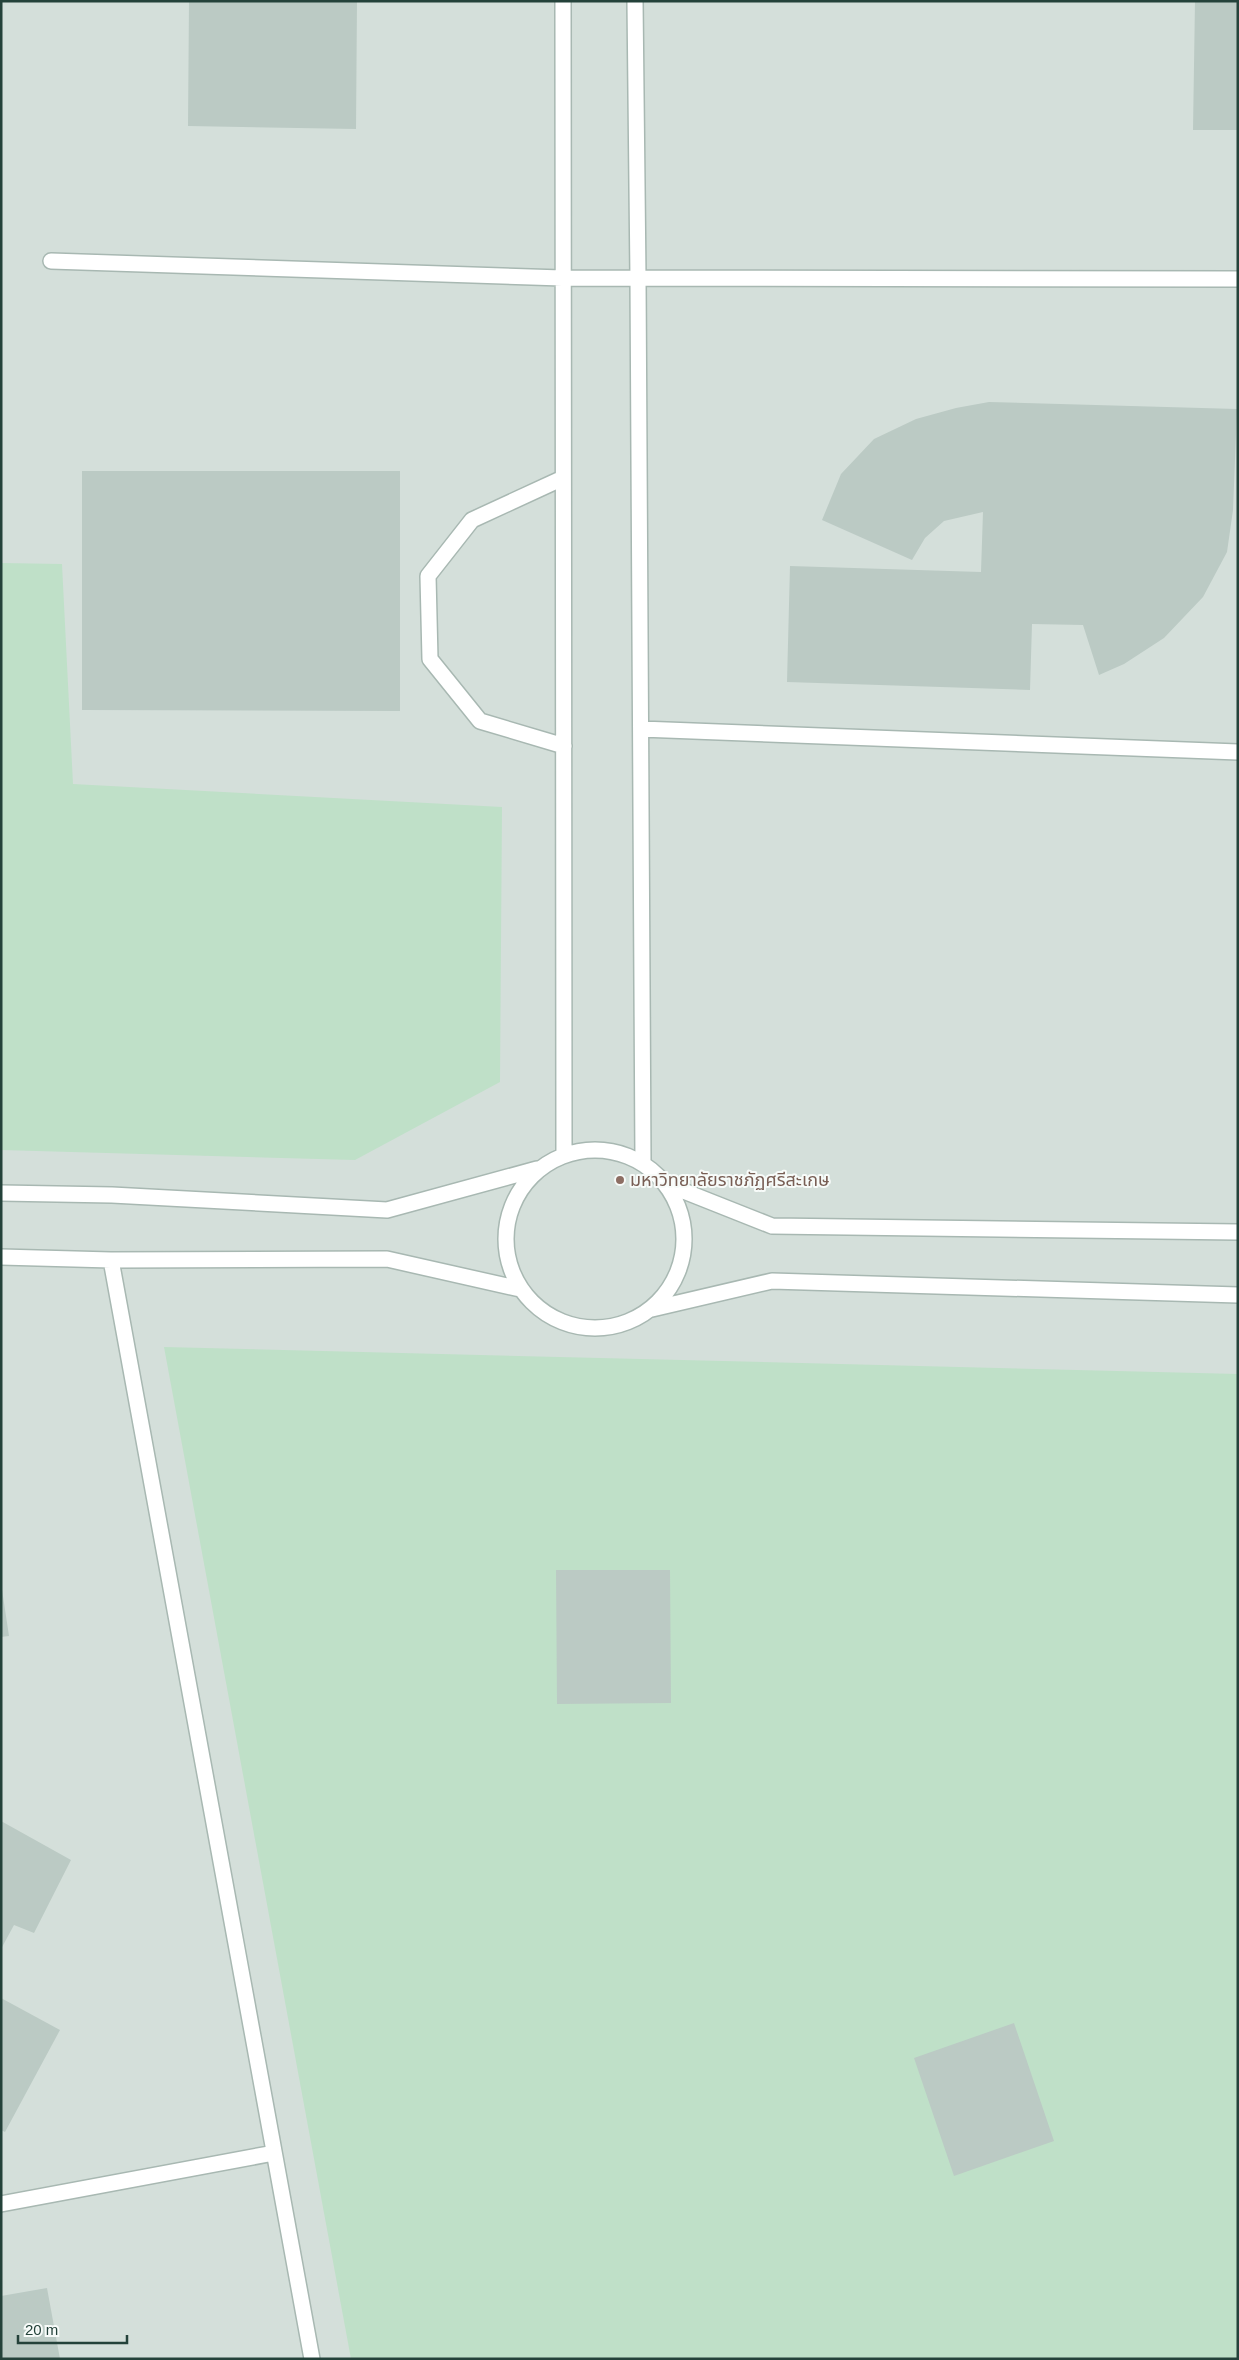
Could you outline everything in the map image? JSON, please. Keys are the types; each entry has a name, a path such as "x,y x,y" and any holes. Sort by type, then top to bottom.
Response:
{"lane":[{"path":"563,1 564,1154"},
{"path":"635,1 643,1162"},
{"path":"51,261 562,278 1238,279"},
{"path":"563,478 472,520 428,576 430,658 480,721 564,746"},
{"path":"641,729 1238,752"},
{"path":"1,1193 112,1195 387,1210 537,1169 564,1154 587,1149 618,1152 643,1162 666,1184 680,1211 685,1237 680,1268 665,1296 652,1310"},
{"path":"537,1169 520,1188 508,1216 505,1248 520,1289 542,1312 569,1326 600,1330 625,1325 652,1310 772,1282 1238,1295"},
{"path":"666,1184 772,1226 1238,1232"},
{"path":"1,1257 110,1260 387,1259 520,1289"},
{"path":"110,1260 312,2359"},
{"path":"1,2204 274,2153"}],"shaded area":[{"name":"มหาวิทยาลัยราชภัฏศรีสะเกษ","path":"1,1 1238,1 1238,2359 1,2359"}],"green space":[{"path":"1,563 62,564 73,784 502,807 500,1082 355,1160 1,1150"},
{"path":"164,1347 1238,1374 1238,2359 351,2359"}],"building":[{"path":"189,1 357,1 356,129 188,126"},
{"path":"1195,1 1238,1 1238,130 1193,130"},
{"path":"989,402 1237,409 1233,510 1227,552 1203,597 1164,638 1124,664 1099,675 1083,625 1032,624 1030,690 787,682 790,566 981,572 983,512 944,521 925,538 912,560 822,520 841,474 874,439 916,419 956,408"},
{"path":"82,471 400,471 400,711 82,710"},
{"path":"556,1570 670,1570 671,1703 557,1704"},
{"path":"1,1583 9,1636 1,1637"},
{"path":"1,1821 71,1860 34,1933 14,1925 1,1949"},
{"path":"1,1998 60,2030 5,2132 1,2130"},
{"path":"1014,2023 1054,2141 954,2176 914,2058"},
{"path":"47,2288 60,2359 1,2359 1,2296"}],"place":[{"name":"มหาวิทยาลัยราชภัฏศรีสะเกษ","path":"620,1180"}]}
